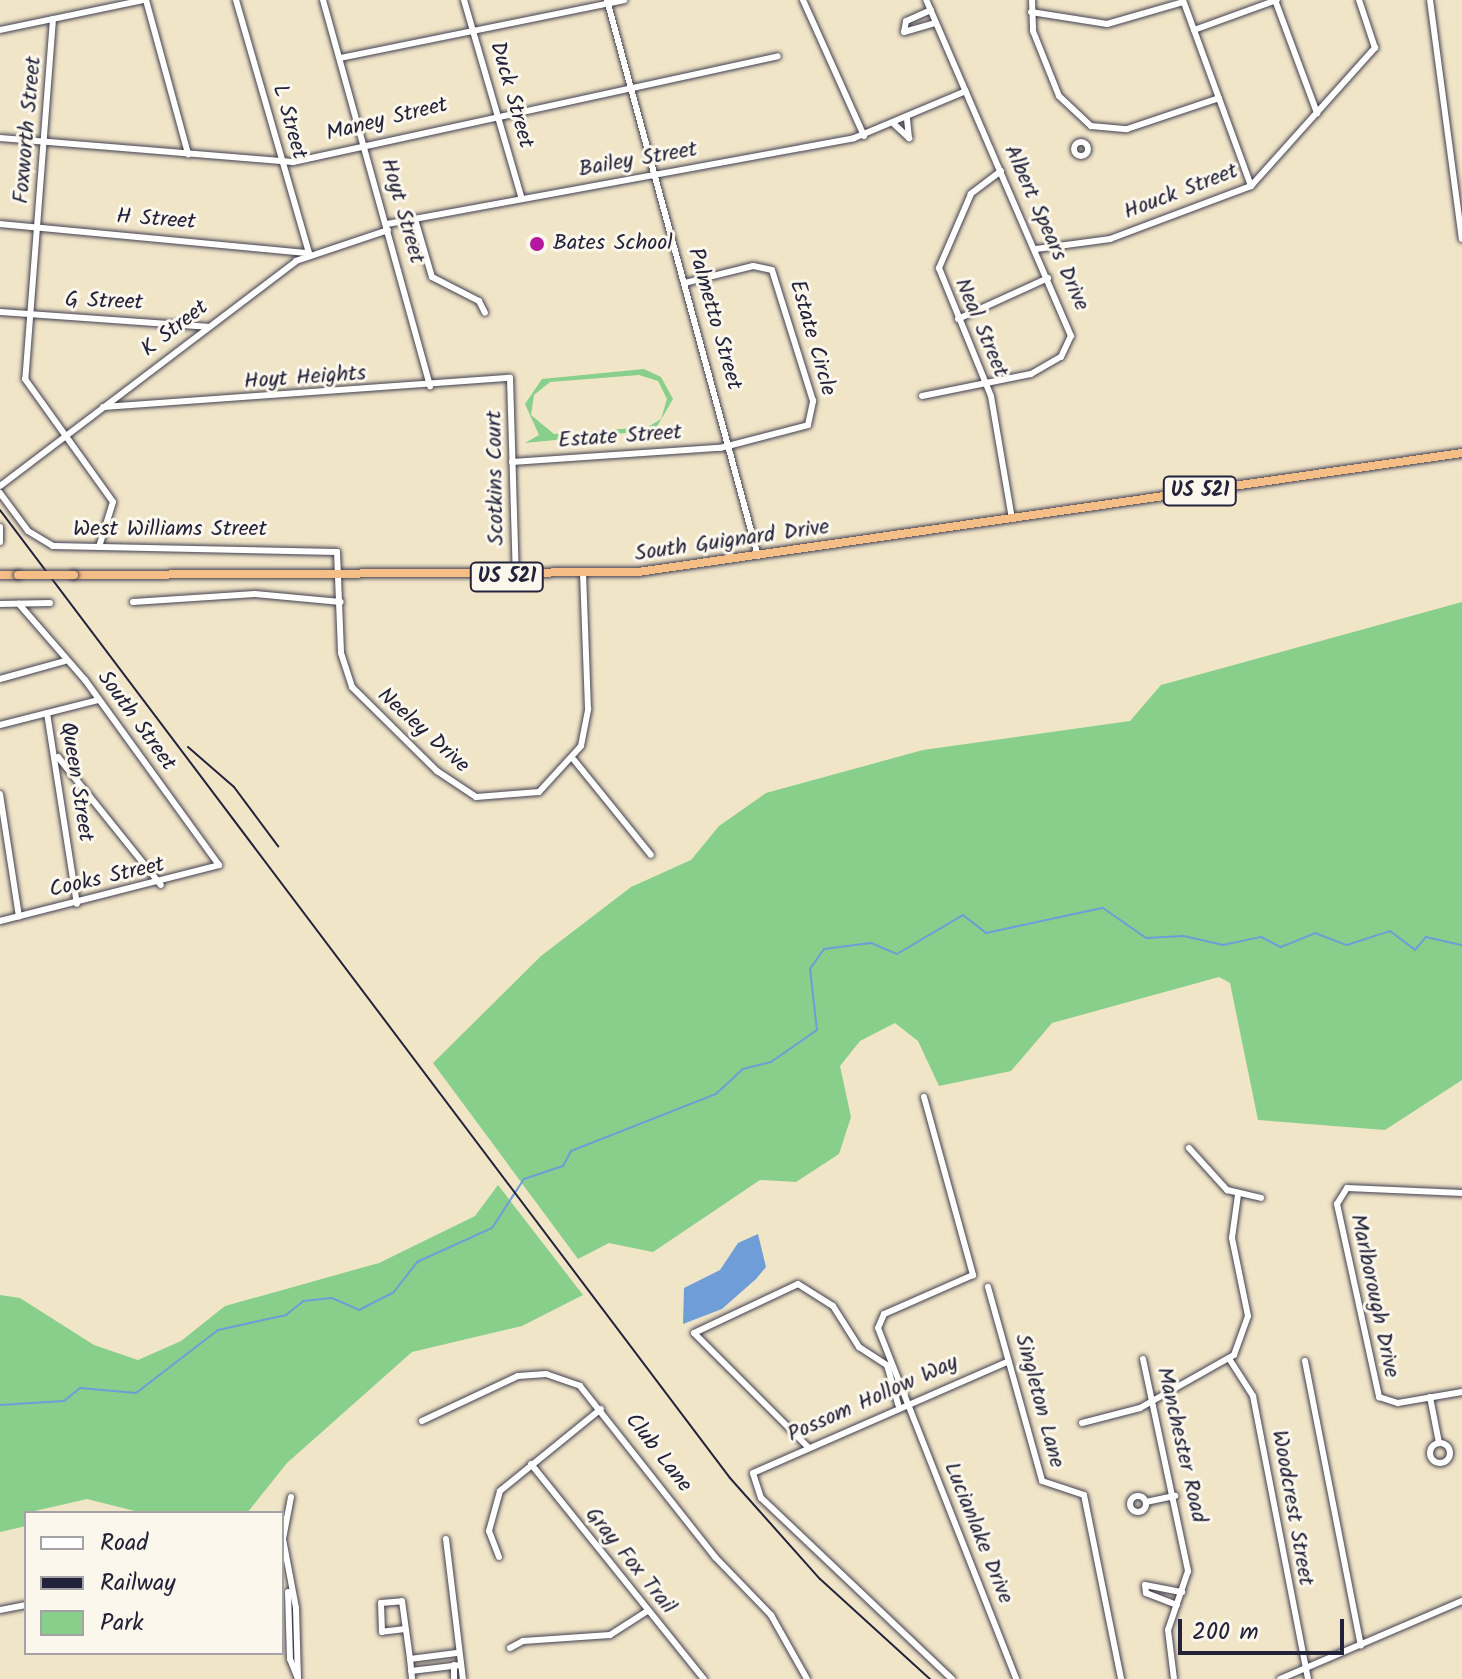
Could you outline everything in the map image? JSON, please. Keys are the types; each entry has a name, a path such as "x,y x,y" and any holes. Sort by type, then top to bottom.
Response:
{"highway":[{"name":"South Guignard Drive","path":"0,575 583,575 758,556 1462,453"}],"street":[{"path":"0,30 145,0 188,154"},
{"name":"L Street","path":"236,0 309,253"},
{"name":"Hoyt Street","path":"323,0 430,386"},
{"name":"Duck Street","path":"464,0 522,199"},
{"path":"340,58 624,0"},
{"path":"803,0 864,136"},
{"name":"Albert Spears Drive","path":"922,396 987,385 1041,370 1069,347 1069,325 926,0"},
{"path":"1032,0 1031,12 1059,96 1091,126 1127,129 1219,98"},
{"path":"1194,30 1276,0 1317,113"},
{"name":"Houck Street","path":"1036,249 1110,239 1251,186 1375,48 1359,0"},
{"path":"1430,0 1433,56 1462,239"},
{"path":"1031,12 1119,23 1183,1 1251,186"},
{"name":"Palmetto Street","path":"607,2 758,556"},
{"path":"931,10 906,21 904,32 936,23"},
{"name":"Foxworth Street","path":"53,19 26,384 113,502 99,547"},
{"name":"Maney Street","path":"0,138 282,162 364,142 778,56"},
{"name":"Bailey Street","path":"388,227 415,219 864,136 966,91"},
{"name":"Bailey Street","path":"894,124 909,138 907,118"},
{"path":"1084,143 1091,126"},
{"name":"Neal Street","path":"1001,171 971,194 941,254 941,280 987,385 1012,519"},
{"path":"415,219 432,277 479,301 485,313"},
{"name":"H Street","path":"0,224 309,253"},
{"name":"K Street","path":"0,486 309,253 388,227"},
{"name":"Estate Circle","path":"685,283 766,266 784,295 813,419 730,446"},
{"path":"958,319 1048,278"},
{"name":"G Street","path":"0,312 207,327"},
{"name":"Hoyt Heights","path":"103,407 510,378"},
{"name":"Scotkins Court","path":"510,378 516,577"},
{"name":"Estate Street","path":"512,462 730,446"},
{"name":"West Williams Street","path":"0,493 41,542 99,547 327,549 340,555 342,576"},
{"path":"0,527 0,542"},
{"path":"583,575 588,709 574,760 651,855"},
{"name":"Neeley Drive","path":"342,576 341,653 357,695 463,792 531,795 574,760"},
{"path":"133,602 255,594 341,602"},
{"path":"0,604 50,603"},
{"name":"South Street","path":"19,604 98,700 219,865"},
{"path":"0,679 65,661"},
{"path":"0,725 98,700"},
{"name":"Queen Street","path":"47,713 57,755 77,904"},
{"path":"57,755 161,885"},
{"path":"0,794 19,917"},
{"name":"Cooks Street","path":"0,921 161,885 219,865"},
{"name":"Lucianlake Drive","path":"924,1097 973,1270 966,1281 878,1319 906,1401 1016,1679"},
{"path":"1189,1148 1238,1195 1261,1198"},
{"name":"Marlborough Drive","path":"1462,1193 1355,1187 1337,1198 1377,1395 1392,1403 1462,1392"},
{"path":"1082,1423 1152,1402 1230,1360 1248,1329 1232,1238 1238,1195"},
{"path":"808,1447 694,1333 798,1284 833,1306 859,1347 887,1365 898,1404"},
{"name":"Singleton Lane","path":"988,1287 1042,1481 1084,1495 1121,1679"},
{"name":"Manchester Road","path":"1143,1359 1175,1496 1188,1571 1167,1639 1174,1679"},
{"name":"Woodcrest Street","path":"1230,1360 1253,1396 1308,1679"},
{"name":"Possom Hollow Way","path":"952,1679 761,1498 753,1473 898,1404 1009,1361"},
{"path":"1305,1361 1361,1646"},
{"name":"Club Lane","path":"422,1421 492,1383 534,1374 580,1386 715,1557 771,1615 807,1679"},
{"path":"1430,1397 1439,1443"},
{"path":"499,1557 489,1531 494,1503 531,1464 601,1409"},
{"name":"Gray Fox Trail","path":"531,1464 646,1612 704,1679"},
{"path":"1146,1502 1175,1496"},
{"path":"284,1534 291,1497"},
{"path":"446,1539 457,1653 454,1679"},
{"path":"284,1547 302,1658 298,1679"},
{"path":"1177,1605 1146,1593 1151,1581 1182,1592"},
{"path":"289,1589 288,1647 298,1679"},
{"path":"405,1629 382,1632 381,1603 402,1601 412,1679"},
{"path":"1280,1679 1462,1601"},
{"path":"0,1610 24,1605"},
{"path":"510,1648 523,1641 610,1635 646,1612"},
{"path":"410,1659 457,1653"},
{"path":"411,1671 457,1665"},
{"path":"457,1665 463,1679"}],"green space":[{"path":"644,369 661,377 673,399 655,430 525,443 539,435 525,404 542,379","holes":["639,375 658,381 667,399 661,419 648,427 554,434 531,415 534,395 550,382"]},
{"path":"1462,602 1462,1080 1385,1130 1258,1120 1230,983 1219,977 1052,1023 1011,1071 939,1086 918,1041 895,1023 860,1041 840,1066 851,1117 839,1154 796,1182 760,1180 653,1252 609,1243 578,1259 433,1063 541,956 631,887 691,860 719,826 766,793 923,750 1130,721 1161,685"},
{"path":"498,1185 583,1295 522,1326 412,1352 287,1463 249,1511 135,1511 87,1499 24,1511 24,1526 0,1532 0,1295 20,1298 94,1345 138,1360 181,1341 225,1306 379,1263 475,1216"}],"water":[{"path":"758,1234 766,1267 756,1279 722,1309 683,1324 684,1288 720,1270 738,1243"}],"waterway":[{"path":"0,1405 64,1401 80,1388 136,1393 218,1330 286,1315 303,1301 332,1298 359,1310 393,1293 417,1262 492,1228 524,1179 563,1166 571,1151 716,1094 743,1069 771,1062 817,1030 810,969 824,949 871,943 897,954 963,915 986,933 1103,908 1146,938 1184,936 1223,945 1261,937 1281,947 1315,933 1347,945 1390,931 1415,950 1426,937 1462,945"}],"railway":[{"path":"0,510 730,1478 820,1579 930,1679"},
{"path":"188,747 234,787 278,846"}],"place":[{"name":"Bates School","path":"537,244"}]}
